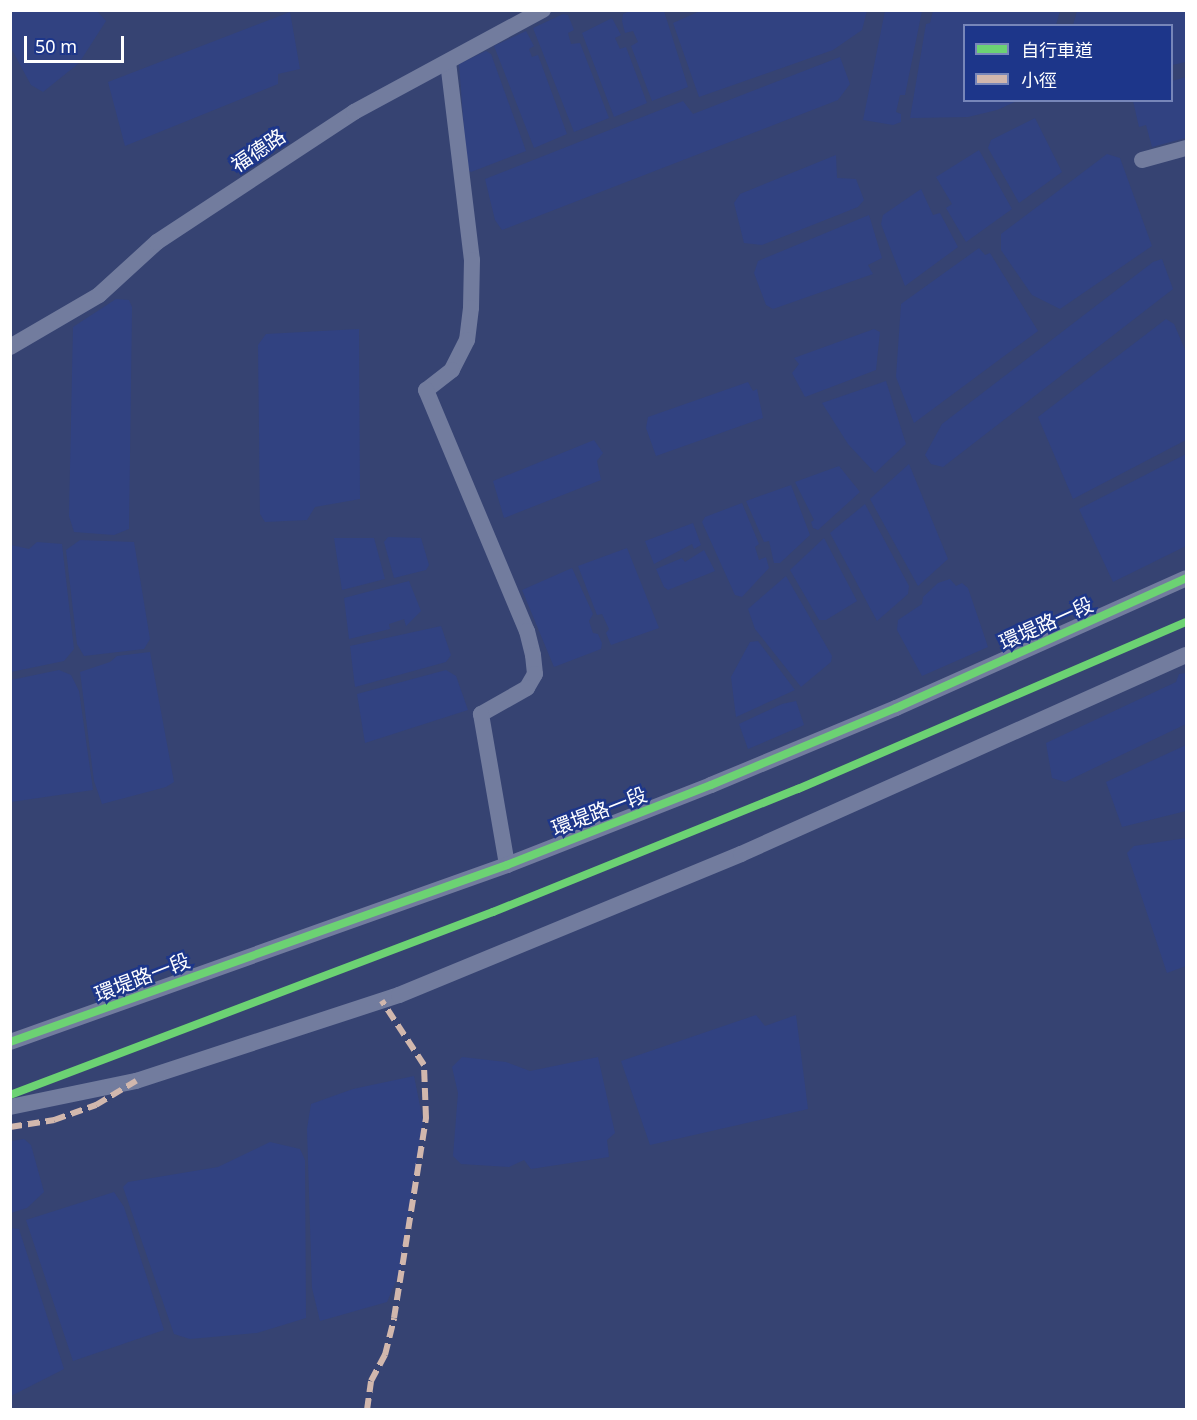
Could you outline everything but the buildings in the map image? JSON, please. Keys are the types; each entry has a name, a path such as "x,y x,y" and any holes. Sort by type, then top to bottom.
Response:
{"street":[{"name":"福德路","path":"10,347 99,295 157,242 354,112 543,10"},
{"path":"448,62 472,260 471,308 467,340 452,370 426,390 527,631 533,655 535,674 527,688 481,714 507,865"},
{"path":"1142,160 1186,148"},
{"name":"環堤路一段","path":"10,1042 507,865 885,712 1186,578"},
{"path":"10,1107 136,1081 399,995 741,854 1186,655"}],"water":[{"path":"933,10 1060,11 1056,24 963,24 963,102 1015,102 997,110 968,117 910,118 926,24 930,23"},
{"path":"14,11 97,11 106,21 79,63 43,92 31,85 11,48 11,14"},
{"path":"630,11 664,11 688,87 652,101 631,46 638,42 633,31 625,33 622,21 623,14"},
{"path":"700,11 867,11 862,30 833,50 699,97 673,23"},
{"path":"885,11 922,11 905,95 900,95 896,112 901,114 901,122 893,125 863,120"},
{"path":"1077,11 1186,11 1186,62 1173,65 1173,24 1073,24"},
{"path":"290,12 300,69 278,74 278,84 125,146 108,82"},
{"path":"563,14 568,15 574,30 568,33 571,44 580,43 609,118 574,132 533,28"},
{"path":"612,18 621,35 615,38 620,49 626,47 647,103 614,117 582,33"},
{"path":"526,31 534,46 529,49 532,57 538,55 567,134 534,148 494,46"},
{"path":"486,51 491,54 526,151 471,172 467,169 459,64"},
{"path":"840,57 850,84 838,100 502,230 495,220 485,179 683,101 693,114"},
{"path":"1186,77 1186,138 1152,147 1146,125 1139,127 1133,102 1173,102 1173,81"},
{"path":"1035,118 1062,172 1019,203 988,148 991,140"},
{"path":"979,150 1012,209 966,242 946,208 952,204 936,177"},
{"path":"1107,154 1120,158 1152,246 1060,309 1032,295 1001,250 1001,234"},
{"path":"836,155 837,178 856,179 864,200 858,207 762,245 744,243 734,203 740,194"},
{"path":"921,189 933,215 940,213 958,247 905,286 881,224 883,215"},
{"path":"869,215 882,258 868,265 873,274 773,309 766,305 754,273 758,261"},
{"path":"979,248 985,255 990,253 1038,331 914,423 896,377 901,304"},
{"path":"1162,259 1173,289 943,467 931,464 925,455 942,424 1153,262"},
{"path":"116,299 129,300 132,307 129,529 114,535 74,532 69,516 73,327"},
{"path":"1166,319 1174,324 1186,352 1186,440 1073,499 1038,417"},
{"path":"359,329 360,499 315,507 307,520 265,522 260,514 258,345 266,334"},
{"path":"874,329 880,332 876,370 805,397 792,373 799,364 794,358"},
{"path":"886,381 906,444 875,473 848,444 822,403"},
{"path":"748,382 753,391 757,389 763,418 656,456 646,428 648,417"},
{"path":"594,440 603,453 597,461 601,480 504,518 493,481"},
{"path":"1186,454 1186,546 1113,582 1079,509"},
{"path":"909,464 948,559 918,586 870,499"},
{"path":"839,466 860,492 818,530 813,528 811,522 814,520 795,482"},
{"path":"791,485 810,535 780,563 774,563 769,541 764,542 746,501"},
{"path":"742,503 759,544 755,547 759,560 766,557 769,568 742,597 735,595 702,522 705,517"},
{"path":"865,504 909,586 908,594 877,621 830,533"},
{"path":"693,523 701,545 694,549 692,544 654,564 645,541"},
{"path":"388,537 421,538 429,565 426,570 394,578 384,542"},
{"path":"334,538 374,538 385,579 342,590"},
{"path":"824,538 857,601 826,620 819,620 790,570"},
{"path":"80,540 134,542 150,639 144,649 84,656 77,644 66,550"},
{"path":"37,542 62,544 74,649 64,661 11,672 11,545 29,549"},
{"path":"627,548 659,628 611,645 606,633 609,629 602,614 597,615 578,566"},
{"path":"704,550 715,571 668,590 664,587 656,569 682,558 685,562"},
{"path":"572,568 593,614 589,621 593,633 598,634 602,643 601,649 554,667 522,590"},
{"path":"786,576 832,656 831,662 801,687 755,629 748,609"},
{"path":"950,579 956,586 962,583 968,588 988,647 922,676 897,630 898,620 922,604 923,597 938,583"},
{"path":"409,581 421,611 406,626 404,619 389,624 390,629 349,639 344,598"},
{"path":"441,626 451,655 446,662 355,687 350,646"},
{"path":"758,641 795,690 736,717 731,677 750,642"},
{"path":"150,652 174,782 166,787 102,804 94,781 80,672 110,662 117,656"},
{"path":"59,670 71,675 79,691 93,790 11,802 11,680"},
{"path":"446,670 456,676 468,710 365,743 357,694"},
{"path":"1186,673 1186,724 1065,782 1052,778 1046,743 1176,682 1179,674"},
{"path":"796,701 804,725 748,749 739,724 782,704"},
{"path":"1186,745 1186,811 1122,827 1106,782"},
{"path":"1186,838 1186,966 1167,973 1127,853 1134,846"},
{"path":"756,1015 765,1026 796,1015 808,1109 650,1145 621,1061"},
{"path":"462,1057 506,1062 530,1071 598,1057 615,1133 607,1140 609,1157 531,1169 524,1160 509,1167 461,1164 453,1156 458,1093 452,1067"},
{"path":"414,1076 423,1121 400,1272 387,1302 320,1321 312,1288 307,1129 311,1104 353,1089"},
{"path":"24,1139 31,1145 44,1192 27,1208 11,1213 11,1141"},
{"path":"270,1142 300,1149 305,1160 306,1318 257,1333 190,1339 174,1334 123,1187 128,1182 218,1167"},
{"path":"114,1192 124,1207 164,1330 73,1361 26,1220"},
{"path":"11,1228 19,1229 64,1369 11,1396"}],"marked path":[{"path":"367,1410 371,1381 385,1355 394,1318 426,1118 424,1065 382,1001"},
{"path":"10,1127 54,1120 96,1105 136,1081"}],"cycle path":[{"path":"10,1042 507,865 711,785 896,708 1186,578"},
{"path":"10,1095 493,912 798,789 1186,622"}]}
